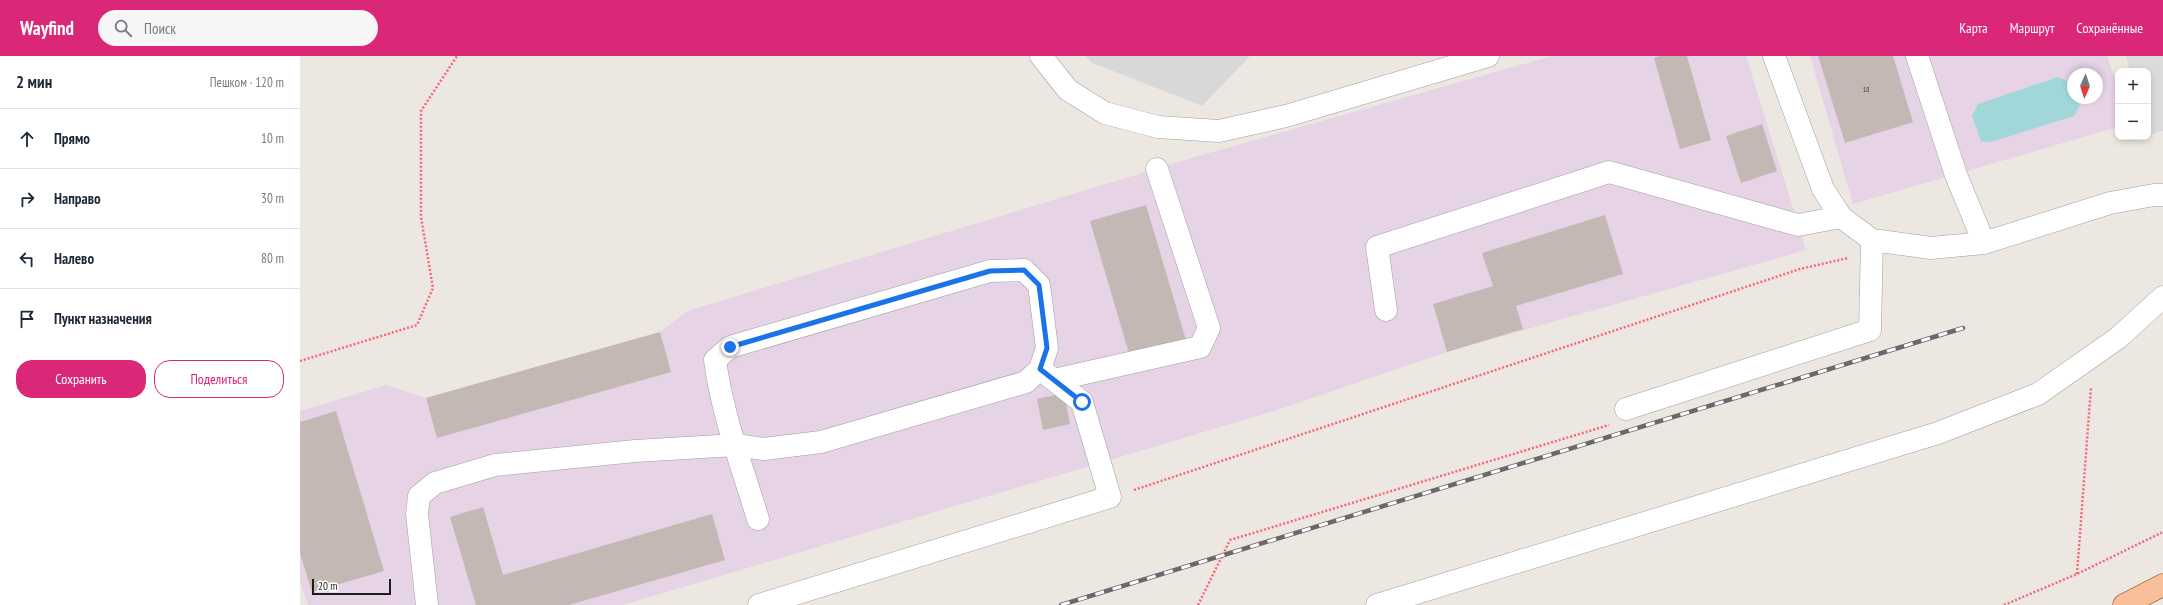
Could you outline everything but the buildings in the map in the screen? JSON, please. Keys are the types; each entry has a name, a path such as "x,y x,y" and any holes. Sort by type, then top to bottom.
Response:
{"main road":[{"path":"2124,605 2163,585"}],"lane":[{"path":"1041,56 1068,90 1105,113 1158,127 1219,131 1286,116 1488,56"},
{"path":"1774,56 1823,189 1841,217 1871,246 1931,248 1984,243 2110,203 2154,195 2163,195"},
{"path":"1917,56 1956,174 1984,243"},
{"path":"427,605 418,514 419,496 434,483 495,465 510,463 627,451 736,446 764,449 820,442 1047,375 1200,347 1209,328 1158,169"},
{"path":"1386,310 1377,247 1609,172 1798,226 1841,217"},
{"path":"1626,409 1870,330 1871,246"},
{"path":"758,519 719,394 714,360 730,347 990,271 1024,270 1039,285 1047,348 1047,375"},
{"path":"1377,605 1938,433 2038,394 2118,338 2163,297"},
{"path":"759,605 1110,497 1082,402 1047,375"}],"path":[{"path":"300,361 417,324 434,288 420,217 421,111 457,56"},
{"path":"1110,497 1871,246"},
{"path":"2077,574 2094,355"},
{"path":"1198,605 1230,540 1614,424 1626,409"},
{"path":"2004,605 2077,574 2163,532"}],"shaded area":[{"path":"1086,56 1250,56 1202,106 1090,62"},
{"path":"1552,56 1746,56 1806,250 1447,352 1274,411 623,605 308,605 300,581 300,411 386,385 426,398 660,332 687,311 1195,157"},
{"path":"1810,56 2107,56 2115,79 2115,128 1853,204"},
{"path":"2126,56 2163,56 2163,131 2151,134 2151,68 2129,68"}],"water":[{"path":"2058,77 2067,81 2067,104 2080,105 2074,116 1991,142 1981,141 1972,116 1978,104"}],"railway":[{"path":"1061,605 1963,328"}],"route":[{"path":"730,347 990,271 1024,270 1039,285 1047,348 1040,369 1082,402"}]}
